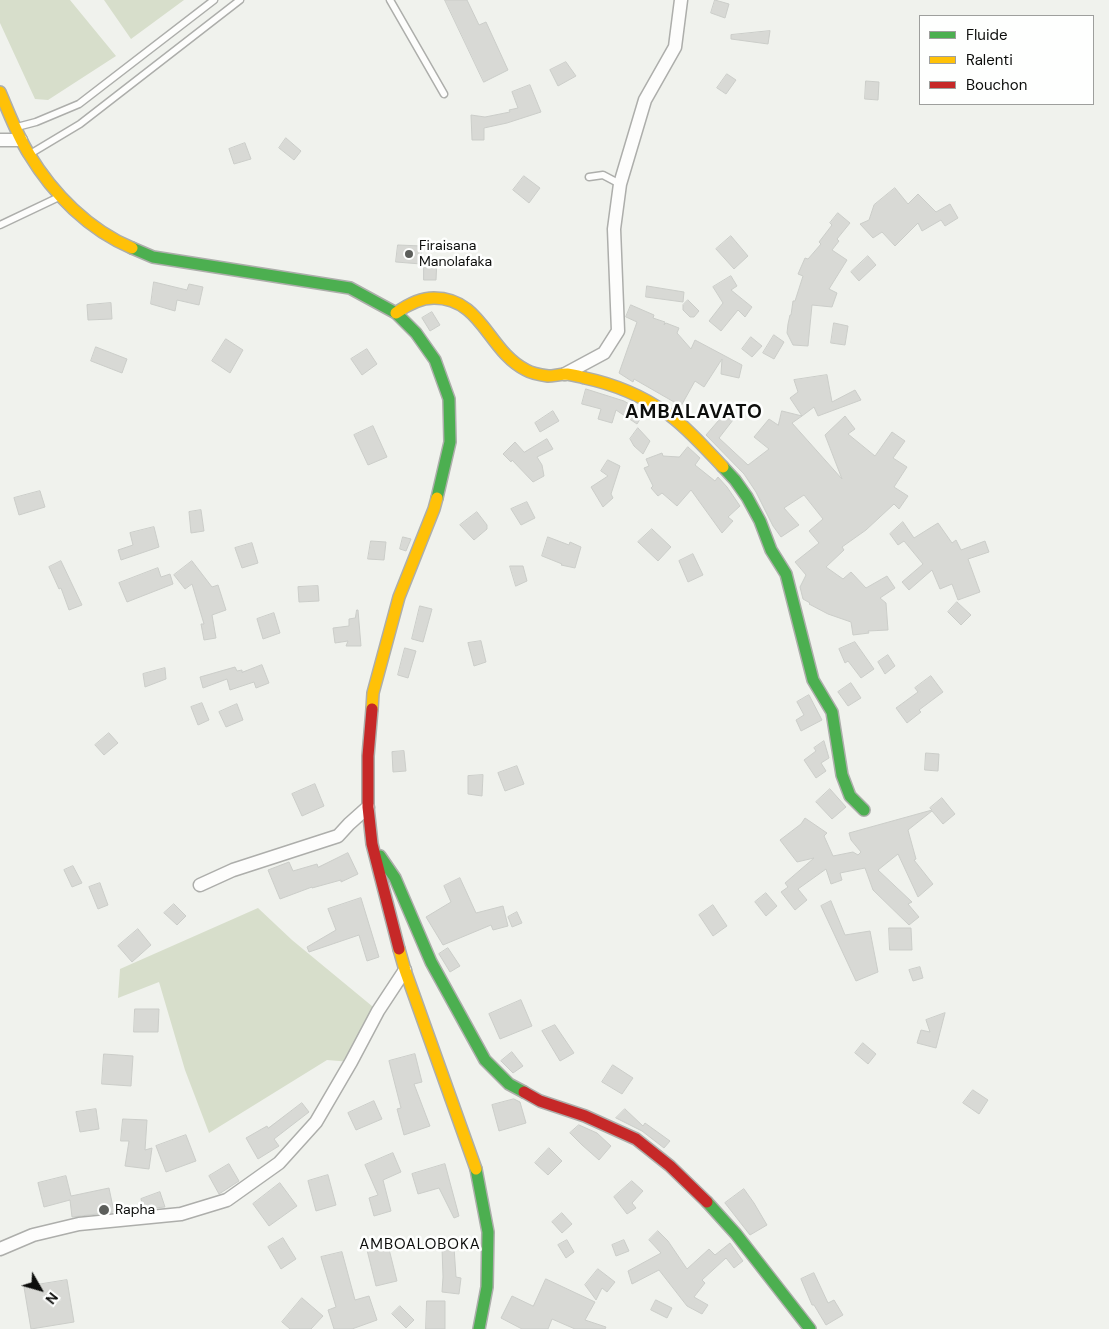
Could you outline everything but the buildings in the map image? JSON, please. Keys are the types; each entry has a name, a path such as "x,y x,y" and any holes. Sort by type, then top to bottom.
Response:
{"street":[{"path":"565,374 604,353 618,331 614,228 620,184 645,100 674,48 681,0"},
{"path":"0,92 29,155 60,197 94,226 120,243 153,257 350,288 396,313 416,333 435,360 450,399 450,442 434,509 399,597 382,656 374,693 368,756 368,808 372,844 405,970 475,1164 488,1232 487,1287 479,1329"},
{"path":"0,140 21,140"},
{"path":"396,313 405,306 426,298 447,298 462,305 476,318 505,355 526,370 548,376 565,374 588,378 628,391 666,412 704,447 735,480 747,496 760,521 770,550 786,574 813,680 832,712 842,775 850,796 864,810"},
{"path":"200,885 233,870 338,836 368,808"},
{"path":"372,844 395,878 431,962 485,1060 509,1084 540,1102 585,1116 636,1139 670,1166 695,1189 736,1234 810,1329"},
{"path":"0,1249 33,1235 80,1224 180,1214 227,1200 279,1163 316,1122 378,1011 405,970"}],"lane":[{"path":"16,128 36,122 79,104 214,0"},
{"path":"29,155 80,124 240,0"},
{"path":"390,0 444,94"},
{"path":"589,177 603,175 620,184"},
{"path":"0,225 60,197"}],"green space":[{"path":"0,0 70,0 116,56 48,100 35,99 0,23"},
{"path":"104,0 184,0 131,39"},
{"path":"258,908 292,940 378,1011 351,1062 327,1060 209,1133 185,1070 159,982 118,998 120,969"}],"traffic: fast":[{"path":"132,248 153,257 350,288 396,313 416,333 435,360 449,399 450,442 437,498"},
{"path":"723,467 747,497 760,521 771,550 786,574 813,680 832,712 842,775 850,796 864,810"},
{"path":"380,856 395,878 431,962 485,1060 509,1084 524,1092"},
{"path":"476,1169 488,1232 487,1287 479,1329"},
{"path":"707,1202 736,1234 810,1329"}],"traffic: slow":[{"path":"0,92 25,147 49,183 87,221 132,248"},
{"path":"396,313 424,299 450,300 474,316 502,351 526,370 548,376 567,374 578,376 627,391 656,406 680,423 723,467"},
{"path":"372,709 373,693 399,597 437,498"},
{"path":"399,949 476,1169"}],"traffic: jam":[{"path":"372,709 368,756 368,807 372,844 399,949"},
{"path":"524,1092 540,1101 585,1116 636,1139 670,1166 707,1202"}],"place":[{"name":"Firaisana Manolafaka","path":"409,254"},
{"name":"Rapha","path":"104,1210"}],"district":[{"name":"AMBALAVATO","path":"694,413"},
{"name":"AMBOALOBOKA","path":"420,1245"}]}
